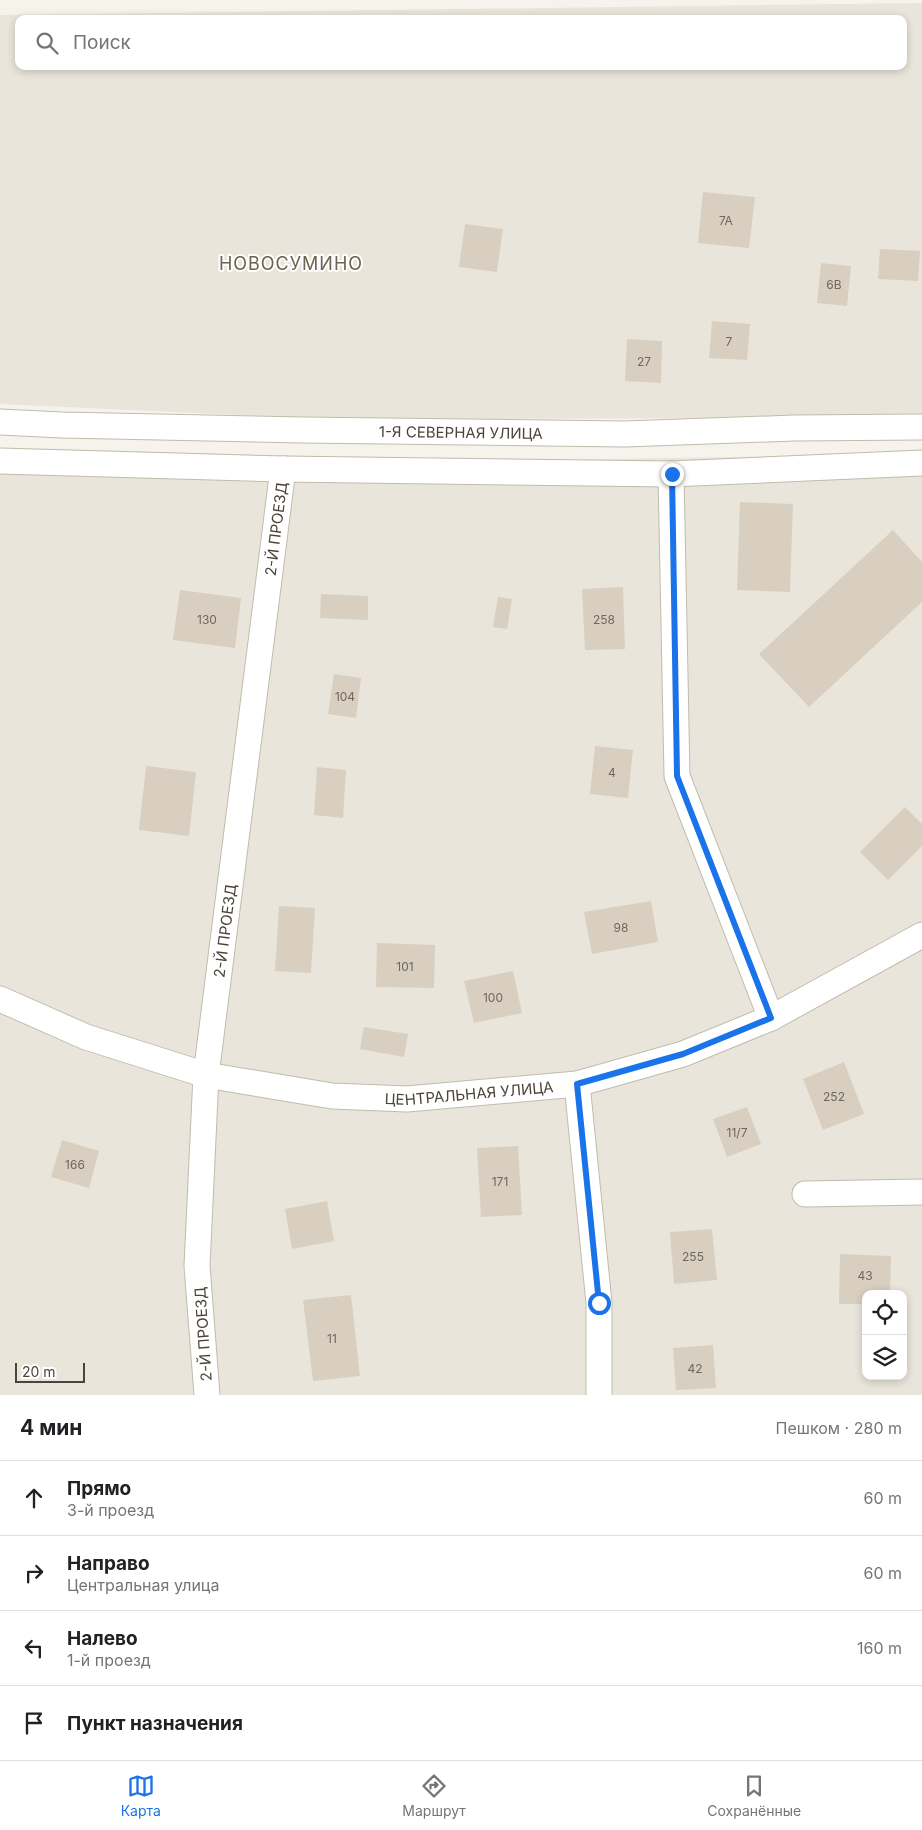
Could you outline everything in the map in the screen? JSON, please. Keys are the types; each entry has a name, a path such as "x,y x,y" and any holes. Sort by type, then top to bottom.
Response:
{"street":[{"name":"1-Я СЕВЕРНАЯ УЛИЦА","path":"0,422 265,429 625,434 794,428 922,427"},
{"path":"0,461 283,469 672,474 922,463"},
{"name":"2-Й ПРОЕЗД","path":"207,1395 198,1266 206,1075 283,469"},
{"path":"672,474 677,776 771,1018"},
{"name":"ЦЕНТРАЛЬНАЯ УЛИЦА","path":"0,999 86,1037 206,1075 332,1096 407,1099 577,1084 683,1054 771,1018 922,935"},
{"path":"577,1084 599,1303 599,1395"},
{"path":"805,1194 922,1192"}],"shaded area":[{"path":"922,3 922,416 886,418 329,419 0,404 0,15"},
{"path":"0,448 494,461 922,454 922,1395 0,1395"}],"building":[{"path":"703,192 755,197 749,248 698,243"},
{"path":"465,224 503,229 497,272 459,267"},
{"path":"880,249 920,251 918,281 878,279"},
{"path":"821,263 851,266 847,306 817,303"},
{"path":"712,321 750,324 747,360 709,358"},
{"path":"627,339 662,341 661,383 625,381"},
{"path":"740,502 793,504 790,592 737,590"},
{"path":"893,530 922,562 922,602 809,707 759,654"},
{"path":"623,587 625,649 585,650 582,589"},
{"path":"180,590 241,598 235,648 173,640"},
{"path":"321,594 368,596 368,620 320,618"},
{"path":"498,597 512,599 507,629 493,627"},
{"path":"334,674 361,678 356,718 328,714"},
{"path":"595,746 633,750 628,798 590,794"},
{"path":"146,766 196,772 189,836 139,830"},
{"path":"317,767 346,770 343,818 314,815"},
{"path":"905,807 922,824 922,846 888,880 860,852"},
{"path":"651,901 658,942 592,954 584,912"},
{"path":"279,906 315,908 311,973 275,971"},
{"path":"377,943 435,945 434,988 376,987"},
{"path":"513,971 522,1013 474,1023 464,981"},
{"path":"364,1027 408,1034 404,1057 360,1049"},
{"path":"844,1062 864,1114 823,1130 803,1079"},
{"path":"747,1107 761,1144 727,1157 713,1119"},
{"path":"62,1140 99,1151 89,1188 51,1177"},
{"path":"518,1146 522,1215 481,1217 477,1148"},
{"path":"327,1201 334,1241 292,1249 285,1209"},
{"path":"712,1229 717,1280 674,1284 670,1232"},
{"path":"840,1254 891,1256 890,1290 862,1290 862,1304 839,1304"},
{"path":"351,1295 360,1376 313,1381 303,1300"},
{"path":"713,1345 716,1388 676,1390 673,1348"}],"district":[{"name":"НОВОСУМИНО","path":"291,263"}],"route":[{"path":"599,1303 577,1084 683,1054 771,1018 677,776 672,474"}]}
